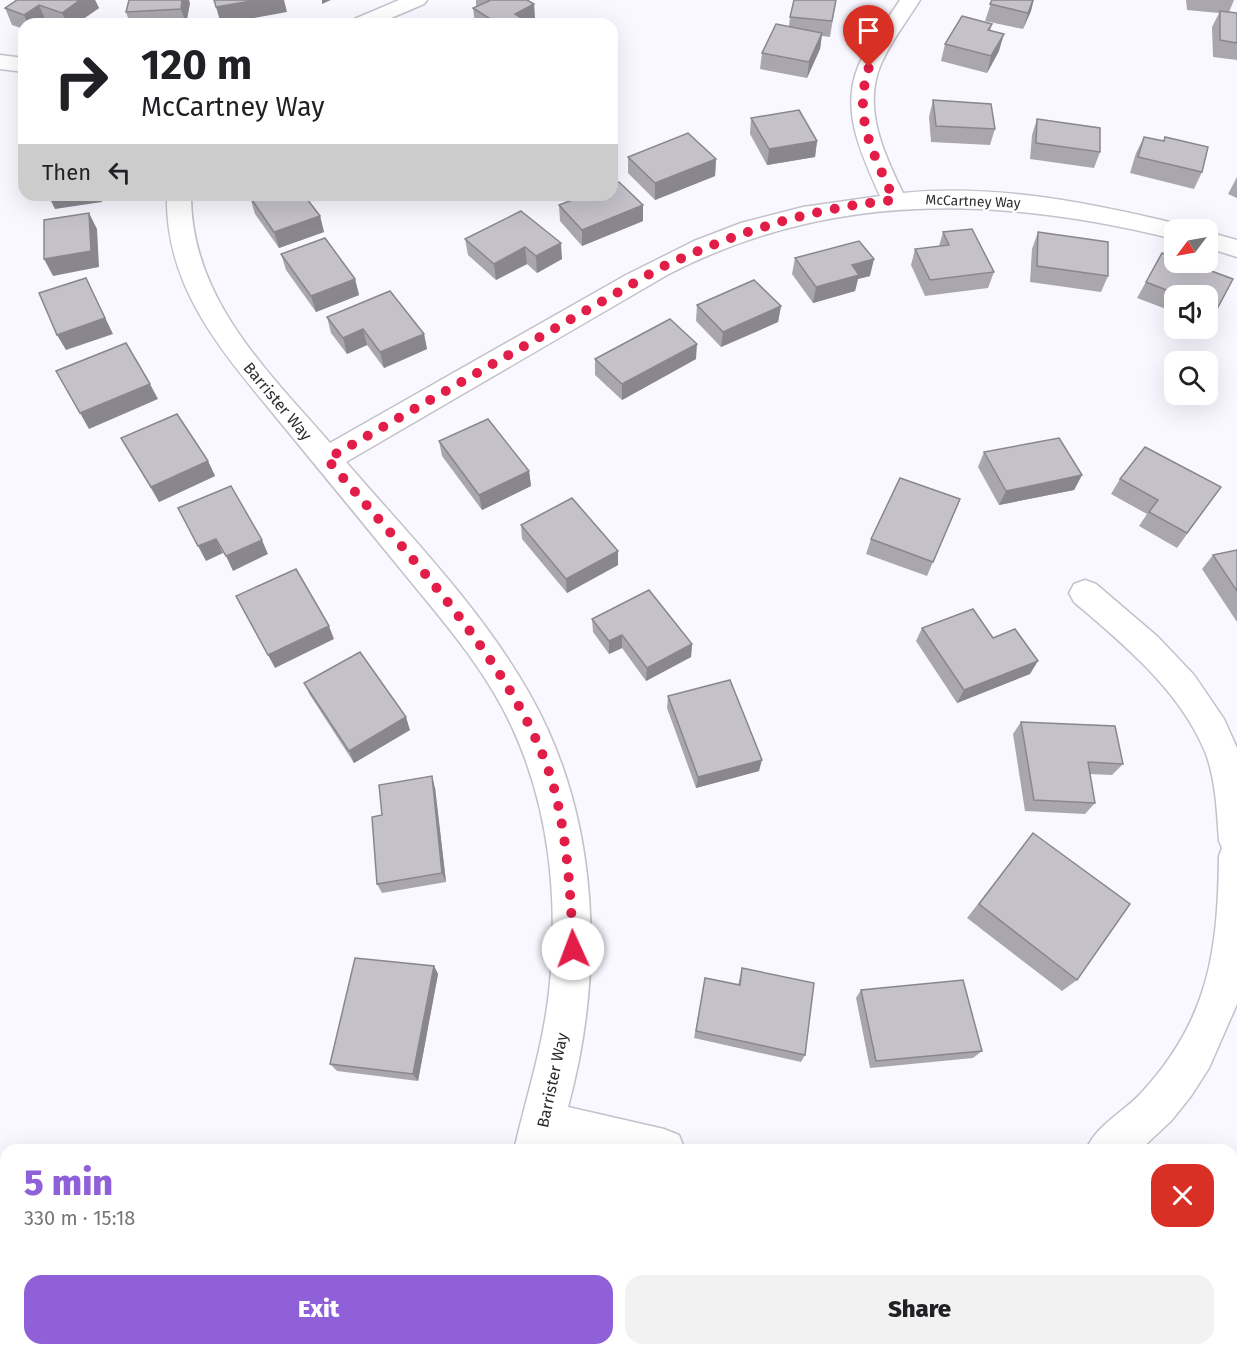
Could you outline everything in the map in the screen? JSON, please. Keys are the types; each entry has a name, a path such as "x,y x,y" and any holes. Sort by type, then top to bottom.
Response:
{"street":[{"path":"374,18 417,0"},
{"path":"894,200 872,149 861,101 869,67 910,0"},
{"path":"0,63 18,64"},
{"name":"McCartney Way","path":"327,459 662,267 720,240 820,211 894,200 1011,201 1114,215 1164,228"},
{"name":"Barrister Way","path":"179,201 181,231 188,260 199,291 224,336 447,602 512,694 538,746 556,799 570,885 573,949 561,1055 540,1136"},
{"path":"1218,243 1237,249"},
{"path":"1086,593 1153,650 1177,677 1209,725 1223,756 1234,799 1237,841"},
{"path":"1116,1144 1133,1132 1179,1082 1198,1052 1221,997 1236,929 1237,856"},
{"path":"540,1136 611,1144"}],"building":[{"path":"17,0 80,0 62,13 39,5 24,15 5,8"},
{"path":"129,0 182,0 181,9 126,12"},
{"path":"214,0 257,0 216,7"},
{"path":"527,0 534,4 515,14 521,18 489,18 473,8 489,1"},
{"path":"794,0 836,0 832,21 790,17"},
{"path":"992,0 1033,0 1028,13 990,4"},
{"path":"1220,11 1237,13 1237,43 1220,40"},
{"path":"962,16 992,24 988,30 1004,34 991,56 945,44"},
{"path":"776,24 822,33 809,62 762,53"},
{"path":"933,100 991,104 995,129 936,126"},
{"path":"799,110 817,141 769,149 751,118"},
{"path":"1037,119 1100,128 1100,152 1036,143"},
{"path":"688,133 716,159 655,183 628,157"},
{"path":"1144,137 1164,141 1165,137 1208,147 1202,172 1138,157"},
{"path":"618,182 643,205 582,230 559,205 569,201 618,201"},
{"path":"253,201 309,201 320,216 274,232"},
{"path":"521,211 561,243 536,256 525,247 494,264 465,239"},
{"path":"89,213 91,251 44,259 44,220"},
{"path":"972,229 994,272 930,280 915,249 949,245 943,232"},
{"path":"1038,232 1108,242 1108,276 1037,266"},
{"path":"325,238 355,279 311,296 281,254"},
{"path":"859,241 874,259 852,265 859,275 816,287 795,258"},
{"path":"1162,253 1164,254 1164,273 1217,273 1233,279 1218,307 1218,285 1164,285 1164,289 1146,282"},
{"path":"86,278 105,318 57,335 39,293"},
{"path":"754,280 781,306 723,332 697,305"},
{"path":"390,291 424,334 380,352 363,329 343,338 327,317"},
{"path":"670,319 697,344 622,384 595,359"},
{"path":"126,343 150,384 80,413 56,371"},
{"path":"177,414 208,461 151,487 121,438"},
{"path":"488,419 529,471 479,495 439,441"},
{"path":"1059,438 1082,475 1006,491 984,452"},
{"path":"1145,447 1221,487 1187,533 1149,512 1158,500 1120,479"},
{"path":"900,478 960,499 933,562 871,539"},
{"path":"231,486 262,540 226,556 216,539 198,546 178,508"},
{"path":"572,498 618,551 566,579 521,525"},
{"path":"1237,550 1237,591 1213,555"},
{"path":"296,569 329,626 268,655 236,596"},
{"path":"649,590 692,644 647,668 622,635 609,641 592,619"},
{"path":"973,609 993,638 1015,629 1038,661 964,690 922,628"},
{"path":"360,652 406,717 349,751 304,683"},
{"path":"730,680 762,760 698,777 668,696"},
{"path":"1021,722 1115,726 1123,764 1088,762 1095,803 1034,800"},
{"path":"432,776 442,873 377,884 372,817 382,815 379,785"},
{"path":"1033,833 1130,904 1077,980 979,904"},
{"path":"355,958 434,966 413,1074 330,1064"},
{"path":"742,968 814,983 805,1055 696,1031 705,978 740,985"},
{"path":"963,980 982,1051 876,1061 861,990"}],"route":[{"path":"573,949 570,885 556,799 543,757 529,724 512,694 447,602 327,459 662,267 720,240 820,211 894,200 872,149 865,126 861,101 863,83 869,67"}]}
